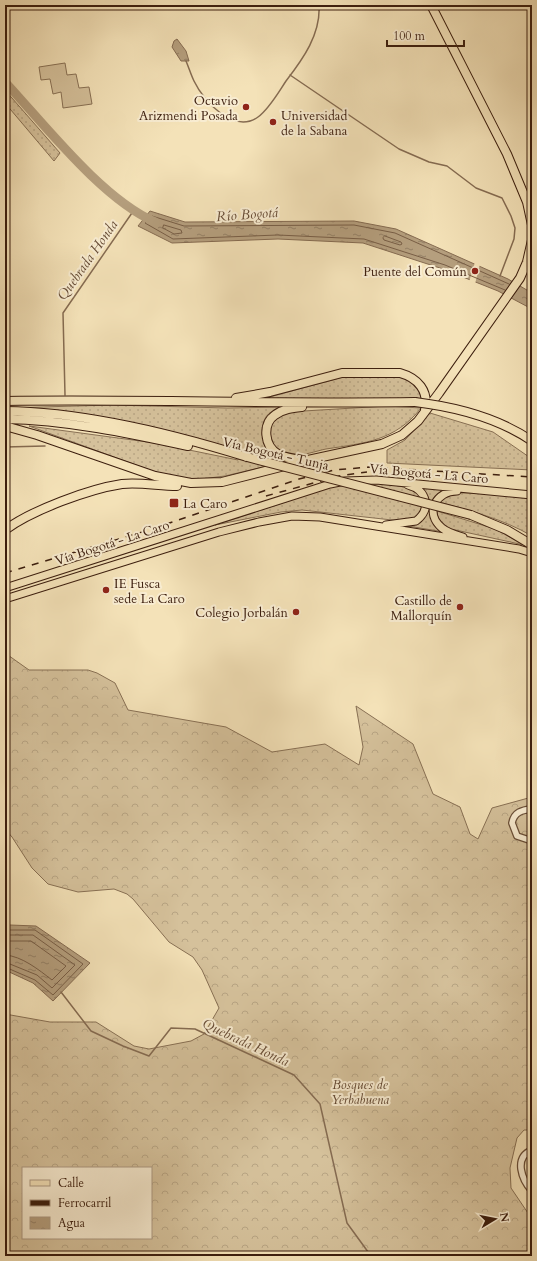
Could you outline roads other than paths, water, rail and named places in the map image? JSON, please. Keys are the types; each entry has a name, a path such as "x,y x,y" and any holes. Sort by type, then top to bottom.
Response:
{"highway":[{"path":"431,5 507,154 527,202 532,225"},
{"path":"5,530 18,521 58,504 122,484 174,486 206,484 382,444 402,435 424,413 507,298 528,262 532,240"},
{"path":"186,401 252,396 342,373 389,372 408,375 420,384 426,398 424,413"},
{"path":"5,401 319,403 415,402 448,407 474,414 512,429 532,441"},
{"path":"308,460 294,459 277,454 271,448 268,441 267,426 279,412 319,403"},
{"path":"5,411 44,412 112,424 173,436 246,456"},
{"name":"Vía Bogotá - Tunja","path":"5,419 33,420 88,427 246,456 471,515 507,530 532,545"},
{"path":"5,426 37,434 160,478 179,482 206,484"}],"main road":[{"name":"Vía Bogotá - La Caro","path":"5,588 330,484 361,480 392,481 532,494"},
{"path":"376,526 410,523 421,518 424,512 426,505 422,493 411,485 392,481"},
{"path":"478,543 443,528 434,513 435,502 444,493 450,491 506,492"},
{"name":"Vía Bogotá - La Caro","path":"5,599 219,532 259,522 292,516 305,516 376,526 532,553"}],"street":[{"path":"532,809 516,814 512,823 517,836 532,841"},
{"path":"531,1190 522,1174 521,1161 528,1152 532,1150"}],"water":[{"path":"177,39 186,51 189,61 181,61 172,47 174,41"},
{"path":"150,211 185,222 354,221 396,229 508,279 532,293 532,303 530,308 498,291 443,269 363,243 278,239 172,243 138,226"},
{"path":"10,925 36,926 90,963 53,1001 33,983 5,970 5,927"}],"waterway":[{"path":"186,61 193,79 212,106 230,119 239,122 249,121 258,117 266,110 310,46 317,26 319,5"},
{"path":"290,75 399,149 429,162 447,166 476,188 502,198 515,228 514,239 500,276"},
{"name":"Río Bogotá","path":"5,82 75,160 95,179 135,211 155,222"},
{"name":"Quebrada Honda","path":"65,395 63,313 134,210"},
{"name":"Quebrada Honda","path":"5,447 45,446"},
{"name":"Quebrada Honda","path":"61,992 91,1031 149,1056 171,1028 195,1029 294,1075 320,1104 347,1223 371,1256"}],"railway":[{"path":"5,573 152,529 299,479 334,470 370,467 532,477"},
{"path":"266,496 339,476 367,472"}],"place":[{"name":"Octavio Arizmendi Posada","path":"246,107"},
{"name":"Universidad de la Sabana","path":"273,122"},
{"name":"Puente del Común","path":"475,271"},
{"name":"La Caro","path":"174,503"},
{"name":"IE Fusca sede La Caro","path":"106,590"},
{"name":"Castillo de Mallorquín","path":"460,607"},
{"name":"Colegio Jorbalán","path":"296,612"}],"park label":[{"name":"Bosques de Yerbabuena","path":"360,1092"}]}
